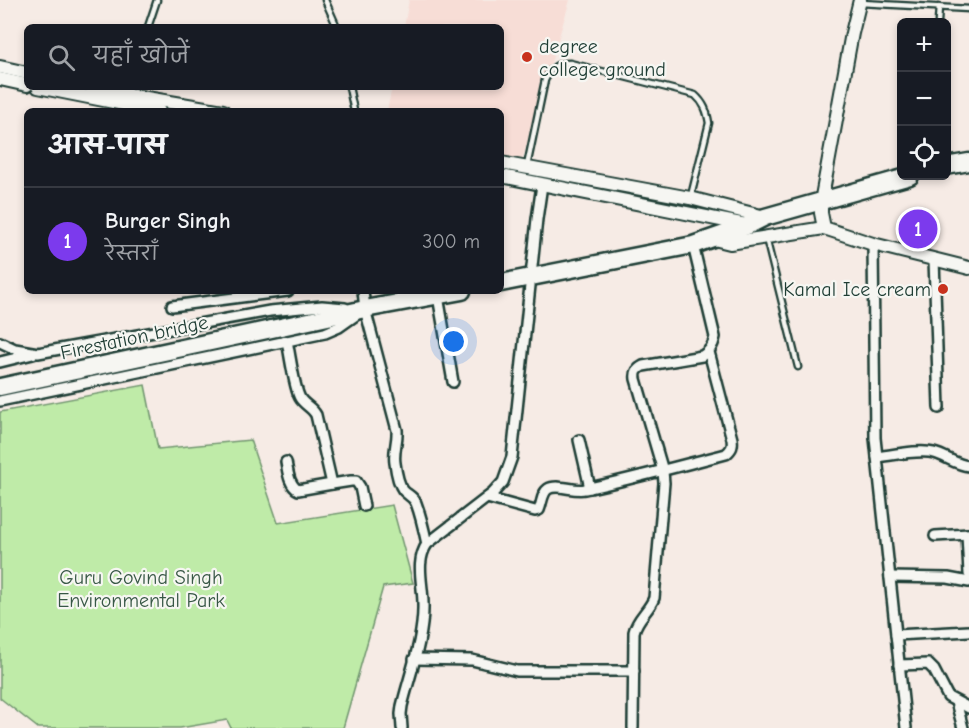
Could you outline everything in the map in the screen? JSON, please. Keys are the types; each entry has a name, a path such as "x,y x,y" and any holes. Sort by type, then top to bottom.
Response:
{"highway":[{"path":"951,165 969,162"},
{"path":"504,282 693,246 765,217 897,180"},
{"name":"Firestation bridge","path":"0,387 282,334 365,309 448,294"}],"street":[{"path":"824,228 821,213 822,202 859,2"},
{"path":"0,67 24,72"},
{"path":"0,79 24,84"},
{"path":"70,90 123,95 204,108"},
{"path":"103,90 123,95 152,108"},
{"path":"504,164 542,185 747,226"},
{"path":"504,176 525,174 690,198 765,217"},
{"path":"402,728 402,706 422,628 420,564 423,550 493,493 503,482 512,458 542,185"},
{"path":"714,239 729,243 824,228 873,244 969,268"},
{"path":"873,244 875,438 906,728"},
{"path":"633,728 634,632 636,625 651,606 654,598 664,483 663,471 635,373 643,366 702,356 709,352 713,345 715,337 693,246"},
{"path":"934,259 939,408"},
{"path":"172,306 265,294"},
{"path":"363,294 365,309 397,430 394,461 401,487 414,500 428,544"},
{"path":"438,296 453,382"},
{"path":"0,362 270,311 322,306 365,309"},
{"path":"0,401 282,334 297,392 316,415 332,484"},
{"path":"0,342 15,349 38,353"},
{"path":"487,498 536,511 539,510 543,494 550,488 577,490 590,488 726,454 733,446 709,352"},
{"path":"579,440 590,488"},
{"path":"877,457 924,452 934,453 969,466"},
{"path":"286,462 294,488 298,490 356,481 360,487 364,506"},
{"path":"935,536 968,534 969,574"},
{"path":"890,577 948,578 969,582"},
{"path":"896,635 969,631"},
{"path":"414,659 472,660 517,671 634,671"},
{"path":"899,665 928,664 934,670 951,700 969,708"},
{"path":"956,702 963,728"}],"lane":[{"path":"149,24 158,0"},
{"path":"325,0 336,24"},
{"path":"859,2 969,9"},
{"path":"938,18 939,7"},
{"path":"525,174 545,80 551,69 561,63 570,63 694,95 702,101 709,123 690,198"},
{"path":"350,90 353,108"},
{"path":"766,238 798,367"}],"shaded area":[{"name":"degree college ground","path":"409,0 570,0 522,160 504,156 504,108 388,108 391,90 504,90 504,24 405,24"}],"green space":[{"name":"Guru Govind Singh Environmental Park","path":"145,385 158,449 250,440 278,523 392,505 413,583 383,587 343,728 231,728 227,720 180,728 38,728 0,698 0,412"}],"place":[{"name":"degree college ground","path":"527,57"},
{"name":"Burger Singh","path":"918,229"},
{"name":"Kamal Ice cream","path":"943,289"}]}
